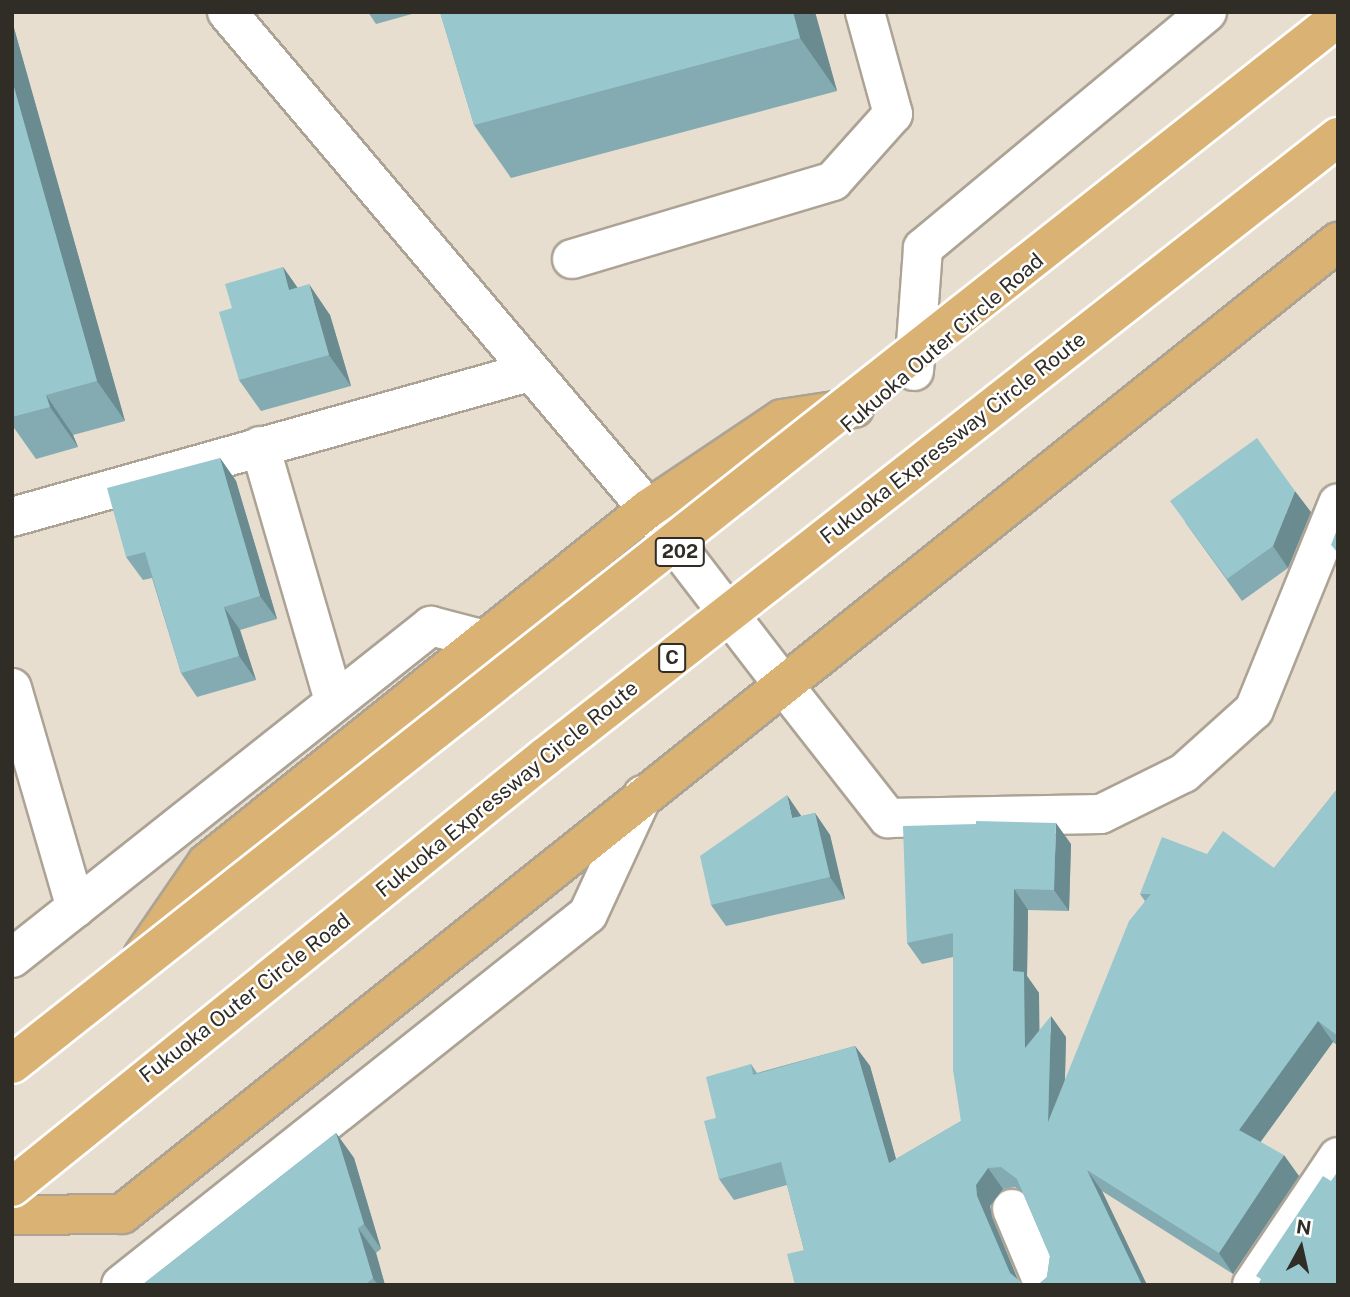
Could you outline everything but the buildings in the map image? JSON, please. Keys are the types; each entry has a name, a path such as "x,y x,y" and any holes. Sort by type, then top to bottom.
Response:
{"highway":[{"name":"Fukuoka Outer Circle Road","path":"12,1063 140,961 877,404 1253,66 1322,12"},
{"path":"12,1063 1338,18"},
{"name":"Fukuoka Expressway Circle Route","path":"12,1187 556,748 1338,137"},
{"name":"Fukuoka Outer Circle Road","path":"12,1180 1338,142"},
{"path":"12,1215 121,1214 782,683 1338,242"},
{"path":"140,961 207,863 648,509 782,419 877,404"}],"street":[{"path":"227,12 528,372 648,509 888,818 1101,814 1184,773 1254,710 1338,503"},
{"path":"572,259 833,181 893,114 865,12"},
{"path":"914,371 923,248 1207,12"},
{"path":"12,517 528,372"},
{"path":"260,446 334,700"},
{"path":"12,958 430,626 485,640"},
{"path":"12,688 76,908"},
{"path":"121,1285 588,914 643,795"},
{"path":"1252,1285 1338,1157"},
{"path":"1012,1209 1044,1285"}]}
